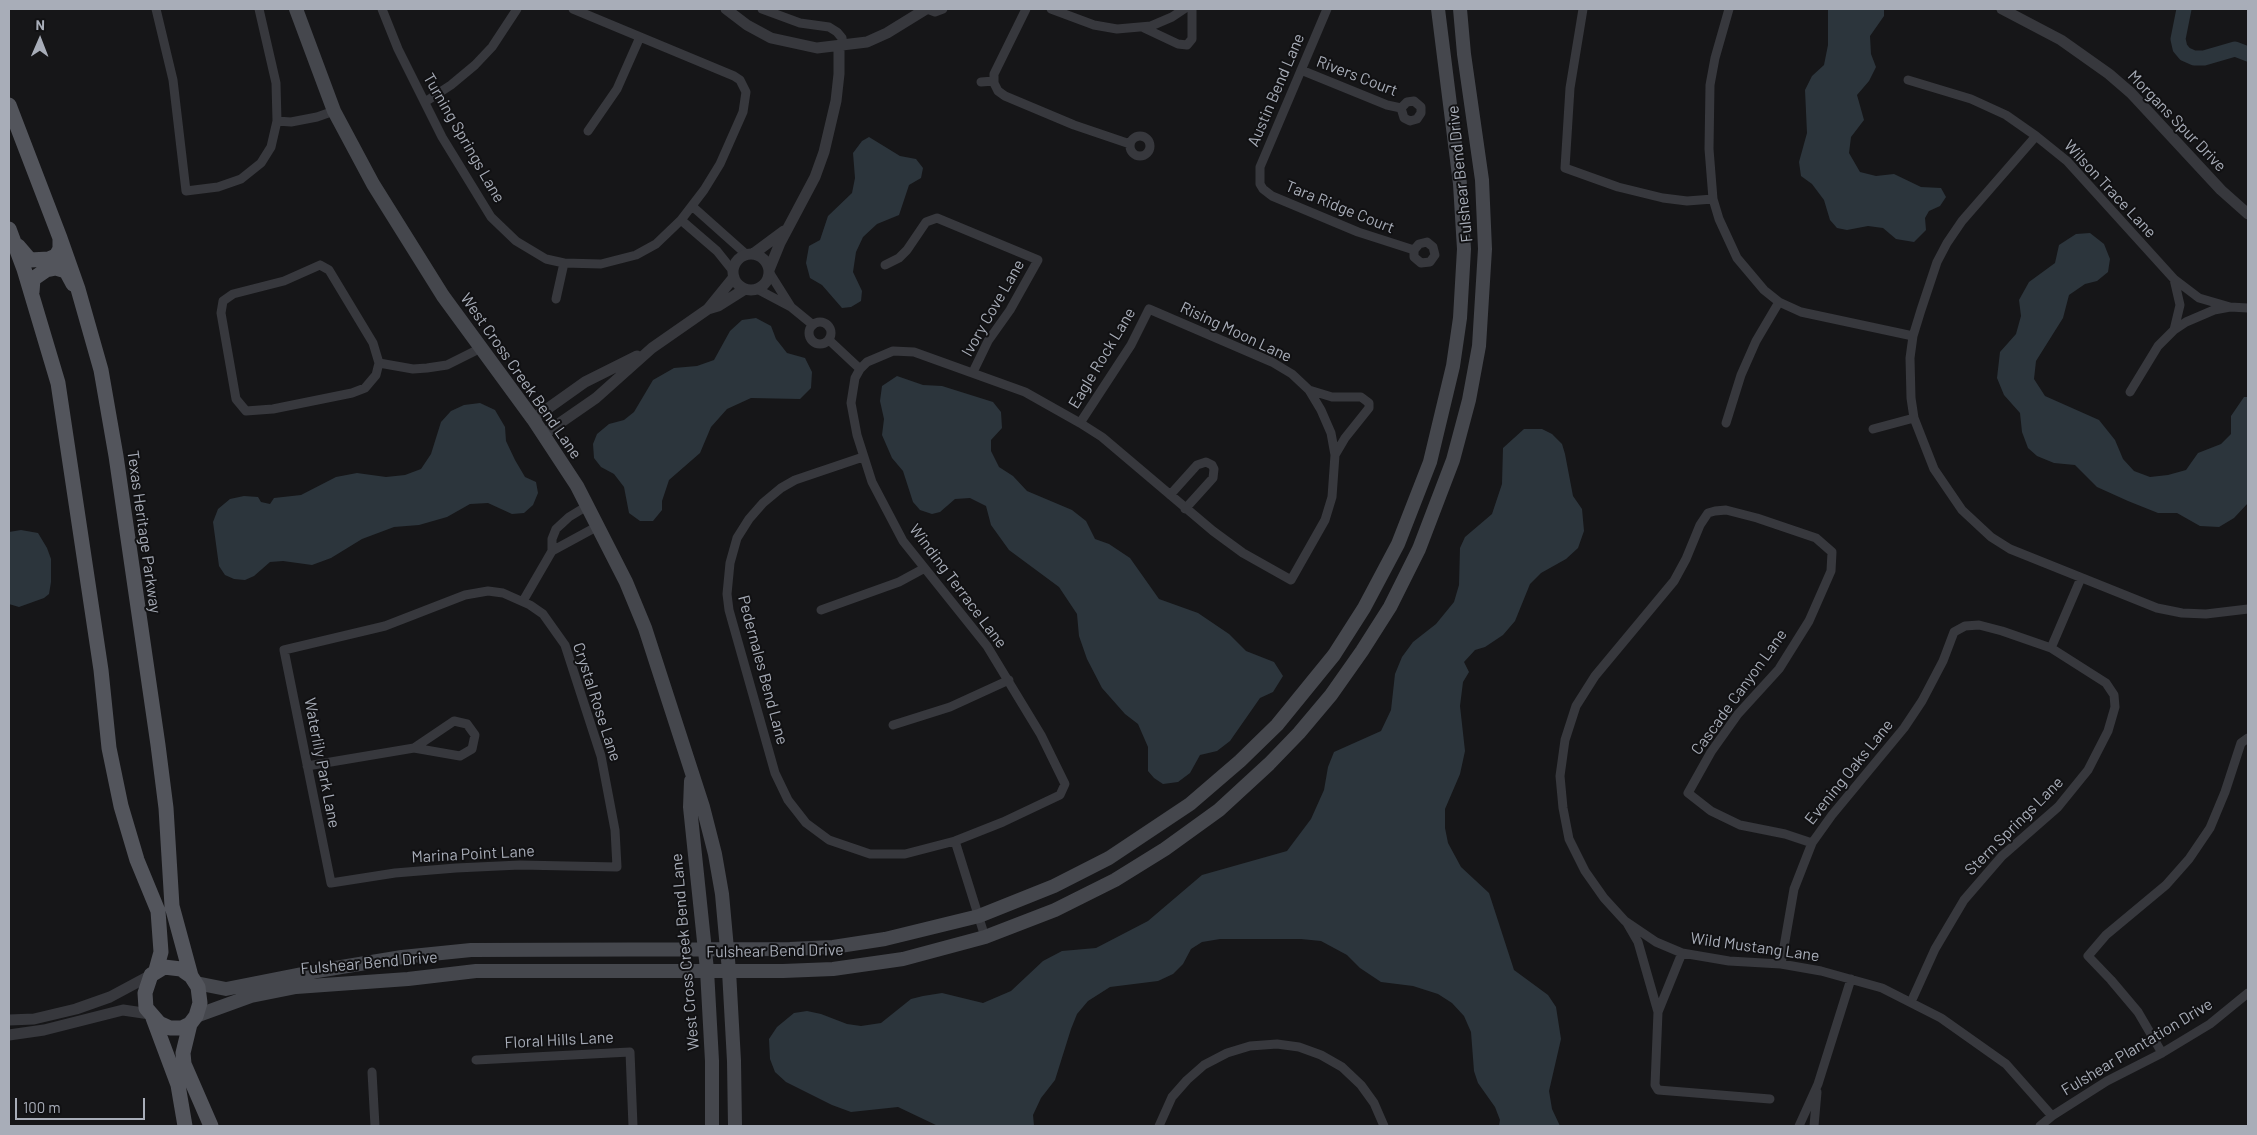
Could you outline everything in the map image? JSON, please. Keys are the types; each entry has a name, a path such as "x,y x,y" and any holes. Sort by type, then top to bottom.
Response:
{"main road":[{"name":"West Cross Creek Bend Lane","path":"296,9 334,111 373,184 406,239 481,348 544,434 588,506 646,628 665,684 691,775 703,807 715,854 729,971 734,1061 735,1126"},
{"name":"Fulshear Bend Drive","path":"193,979 226,989 308,972 402,957 473,950 727,950 833,947 909,934 979,916 1054,886 1110,858 1170,819 1240,761 1276,725 1334,654 1364,608 1395,548 1422,486 1445,407 1457,340 1464,249 1459,174 1438,9"},
{"name":"Fulshear Bend Drive","path":"193,1020 251,996 296,987 476,971 809,970 870,964 931,953 985,937 1048,913 1115,880 1188,833 1255,777 1317,712 1346,674 1380,623 1415,558 1447,481 1469,400 1481,328 1485,249 1482,180 1460,9"},
{"name":"Texas Heritage Parkway","path":"9,105 60,238 79,294 101,370 116,456 166,808 172,906 193,979"},
{"path":"9,229 22,253 30,260 41,260 56,256 60,249 60,238"},
{"path":"9,229 32,294 58,383 101,670 109,748 121,806 134,851 142,877 158,911 161,952 144,1000 176,1078 185,1126"},
{"path":"1464,249 1485,249"},
{"path":"32,294 33,280 46,270 56,268 66,271 79,294"},
{"path":"1395,548 1415,558"},
{"path":"1240,761 1255,777"},
{"name":"West Cross Creek Bend Lane","path":"691,775 690,807 707,970 712,1061 712,1126"},
{"path":"473,950 476,971"},
{"path":"154,972 164,968 176,968 193,979 200,999 182,1052 184,1064 211,1126"},
{"path":"151,1016 175,1028 193,1020"}],"street":[{"path":"156,9 173,80 186,191 218,187 241,179 261,163 271,147 277,121 276,83 259,9"},
{"name":"Turning Springs Lane","path":"382,9 398,49 447,144 491,217 504,231 531,252 564,263 601,264 636,256 656,244 681,220 692,206 720,164 744,112 746,100 744,86 734,76 640,37"},
{"path":"425,102 475,65 492,47 517,9"},
{"path":"573,9 640,37 617,90 588,131"},
{"path":"726,9 747,25 770,38 817,48 839,47 867,42 887,33 926,9 936,12 943,9"},
{"path":"544,434 596,398 652,348 708,309 718,306 766,282 788,228 815,177 831,127 839,74 839,47 843,44 842,38 829,27 800,23 762,9"},
{"path":"1026,9 996,71 994,81 998,91 1005,96 1081,128 1130,144"},
{"path":"1051,9 1102,27 1144,28 1165,20 1184,9"},
{"path":"1144,28 1178,44 1187,44 1192,38 1192,9"},
{"name":"Austin Bend Lane","path":"1260,184 1260,167 1326,9"},
{"path":"1582,9 1570,88 1565,168 1618,187 1663,198 1687,201 1713,199"},
{"path":"1729,9 1715,58 1710,85 1708,149 1713,199 1718,219 1737,258 1764,290 1779,302 1810,314 1913,336"},
{"name":"Morgans Spur Drive","path":"2002,9 2060,40 2116,80 2151,113 2221,190 2248,214"},
{"name":"Rivers Court","path":"1301,70 1376,101 1401,108"},
{"name":"Wilson Trace Lane","path":"1908,80 1971,99 2006,115 2036,136 2067,161 2174,279 2199,298 2230,307"},
{"path":"981,82 994,81"},
{"path":"277,121 291,122 334,111"},
{"path":"2036,136 1962,221 1947,243 1932,275 1913,336 1910,374 1914,418 1934,469 1962,510 1991,537 2010,549 2135,601 2182,613 2206,614 2248,609"},
{"name":"Tara Ridge Court","path":"1260,184 1272,196 1358,232 1414,250"},
{"path":"692,206 750,255 763,259 791,307"},
{"name":"Ivory Cove Lane","path":"885,265 898,258 907,250 926,222 937,218 1038,260 1014,304 988,341 974,372"},
{"path":"681,220 717,251 734,274 740,286 791,307 813,325"},
{"path":"708,309 734,274 737,261 750,255 788,228"},
{"path":"556,299 564,263"},
{"path":"320,265 329,270 334,278 373,343 379,363 376,375 371,382 365,388 352,393 273,409 246,410 236,398 221,313 223,301 233,294 295,277 320,265"},
{"name":"Wilson Trace Lane","path":"2174,279 2180,305 2174,330"},
{"path":"1726,423 1741,375 1756,341 1779,302"},
{"path":"2130,392 2158,346 2174,330 2199,316 2230,307 2248,308"},
{"name":"Rising Moon Lane","path":"1149,309 1272,362 1292,374 1309,390 1321,410 1331,433 1335,455 1332,497 1325,520 1291,580 1243,553 1185,509"},
{"name":"Eagle Rock Lane","path":"1080,423 1126,353 1149,309"},
{"path":"819,322 828,326 831,332 828,340 821,344 814,342 810,332 813,325 819,322"},
{"path":"828,340 860,369 883,354 902,350 974,372 1025,392 1080,423 1120,452 1185,509 1213,478 1214,469 1212,465 1206,462 1197,465 1170,495"},
{"path":"379,363 413,369 427,368 447,365 481,348"},
{"path":"533,419 586,382 652,348"},
{"name":"Winding Terrace Lane","path":"860,369 852,392 851,403 863,458 887,514 923,569 987,646 1009,680 1064,778"},
{"path":"1309,390 1332,397 1361,397 1369,403 1369,408 1335,455"},
{"path":"1873,429 1914,418"},
{"name":"Pedernales Bend Lane","path":"863,458 795,480 781,488 763,503 749,519 737,538 727,580 729,610 780,787 788,800 806,823 817,832 842,845 870,854 905,854 955,841 1055,799 1063,791 1064,778"},
{"path":"552,552 552,539 562,522 588,506"},
{"name":"Wild Mustang Lane","path":"1658,1012 1648,970 1638,942 1625,921 1604,898 1585,871 1570,839 1563,808 1560,776 1565,740 1576,706 1595,676 1674,581 1686,559 1700,525 1708,513 1726,510 1757,518 1816,538 1832,552"},
{"path":"523,601 552,552 598,526"},
{"name":"Cascade Canyon Lane","path":"1812,843 1785,834 1740,825 1711,811 1688,793 1711,752 1738,714 1779,668 1809,621 1831,572 1832,552"},
{"path":"820,610 899,582 923,569"},
{"path":"2051,648 2081,578"},
{"name":"Crystal Rose Lane","path":"284,650 385,626 478,592 503,593 523,601 542,614 553,626 565,645 580,688 610,797 616,830 617,867"},
{"name":"Evening Oaks Lane","path":"1781,964 1794,889 1812,843 1832,815 1904,728 1922,701 1943,661 1954,632 1965,626 1979,625 2051,648"},
{"name":"Stern Springs Lane","path":"1911,1002 1935,949 1964,900 2002,856 2058,807 2088,770 2108,731 2114,707 2114,695 2106,683 2051,648"},
{"name":"Waterlily Park Lane","path":"284,650 331,883"},
{"path":"893,724 950,708 1009,680"},
{"path":"308,766 414,748 460,756 472,749 475,735 467,724 454,721 414,748"},
{"path":"2162,1053 2138,1012 2088,956 2106,935 2166,885 2189,859 2210,828 2225,792 2241,743 2247,739"},
{"path":"955,841 985,937"},
{"name":"Marina Point Lane","path":"331,883 395,873 456,868 520,865 617,867"},
{"name":"Wild Mustang Lane","path":"1625,921 1656,942 1682,953 1729,961 1781,964 1851,979 1882,988 1941,1018 2006,1064 2052,1116"},
{"path":"1682,953 1658,1012 1655,1085 1658,1090 1770,1098"},
{"path":"9,1020 34,1018 76,1009 110,996 154,972"},
{"path":"1799,1126 1818,1084 1851,979"},
{"name":"Fulshear Plantation Drive","path":"2040,1126 2052,1116 2107,1081 2162,1053 2210,1024 2248,993"},
{"path":"9,1035 44,1030 123,1010 151,1016"},
{"path":"1159,1126 1172,1097 1204,1065 1226,1053 1250,1046 1276,1044 1299,1047 1322,1055 1342,1067 1361,1085 1374,1103 1384,1126"},
{"name":"Floral Hills Lane","path":"476,1060 630,1052 633,1126"},
{"path":"372,1072 375,1126"},
{"path":"1814,1126 1818,1084"}],"shaded area":[{"path":"1828,9 1884,9 1884,16 1870,36 1871,54 1876,67 1869,81 1857,95 1864,120 1851,137 1849,153 1860,172 1876,176 1894,174 1921,187 1941,188 1946,197 1940,206 1929,211 1925,218 1926,230 1914,242 1896,239 1883,228 1868,226 1847,230 1837,228 1830,220 1824,200 1812,184 1801,176 1799,162 1807,133 1805,90 1812,76 1824,65 1828,45"},
{"path":"869,137 900,156 916,159 923,168 921,178 909,185 899,215 877,224 863,237 856,252 853,272 862,291 861,301 851,307 842,308 822,285 810,278 806,263 809,246 820,240 828,216 852,193 855,178 853,153 862,141"},
{"path":"2090,233 2104,244 2110,259 2108,272 2097,281 2085,284 2069,295 2063,318 2036,361 2034,379 2045,396 2099,420 2115,440 2123,459 2134,471 2150,477 2186,470 2198,453 2221,444 2231,434 2231,416 2244,397 2248,397 2248,503 2234,518 2219,527 2200,526 2177,513 2158,513 2097,487 2075,465 2054,463 2037,456 2028,448 2022,432 2020,413 2004,395 1997,378 2000,352 2016,334 2021,316 2019,300 2029,282 2055,263 2059,245 2076,234"},
{"path":"756,318 771,326 776,339 787,353 805,358 812,372 811,388 800,399 751,398 727,409 711,427 700,453 669,480 662,501 662,510 653,521 640,521 629,513 624,487 614,474 601,467 594,458 593,444 597,434 609,424 624,420 634,412 653,380 674,368 697,366 714,360 730,331 742,320"},
{"path":"897,376 923,385 942,386 993,402 1001,412 1002,428 991,440 991,451 999,467 1013,476 1027,491 1072,510 1086,521 1095,539 1109,544 1130,558 1159,599 1198,613 1229,634 1246,651 1274,662 1283,676 1273,692 1260,698 1230,741 1217,751 1200,755 1190,773 1178,782 1163,784 1154,778 1148,771 1148,747 1138,724 1125,714 1102,688 1087,659 1079,636 1077,614 1059,587 1009,550 991,525 986,506 970,498 955,499 940,512 932,514 920,510 913,502 903,471 892,458 882,435 884,419 880,401 882,386"},
{"path":"480,403 495,410 505,427 506,441 515,460 525,477 536,482 538,493 533,505 524,513 512,514 488,503 470,504 447,517 419,525 394,527 362,539 331,558 312,565 283,561 270,562 254,576 245,580 234,579 225,575 219,566 213,522 218,509 230,499 244,496 258,497 261,502 270,504 274,498 301,495 336,477 357,473 386,477 405,475 421,469 431,454 441,422 451,411 464,405"},
{"path":"1524,429 1542,429 1552,434 1562,444 1573,496 1582,509 1584,531 1578,548 1566,559 1541,573 1530,584 1515,621 1503,635 1485,647 1475,650 1464,662 1469,672 1463,682 1460,706 1465,751 1460,774 1445,809 1445,828 1448,843 1461,867 1489,893 1514,970 1548,995 1556,1007 1561,1039 1549,1091 1552,1109 1560,1126 1499,1126 1500,1120 1495,1107 1478,1083 1474,1071 1471,1032 1464,1016 1452,1003 1438,994 1413,986 1381,982 1360,968 1347,955 1321,941 1301,939 1220,939 1202,942 1191,949 1183,964 1173,974 1158,981 1110,987 1088,1001 1077,1014 1055,1080 1041,1098 1033,1115 1034,1126 938,1126 898,1107 851,1112 832,1105 786,1082 775,1072 770,1059 769,1039 777,1027 794,1013 807,1011 847,1024 861,1026 881,1023 911,999 923,996 942,993 983,1003 1011,991 1043,961 1062,951 1096,948 1148,921 1202,875 1287,851 1311,819 1324,790 1328,767 1334,752 1381,731 1391,710 1395,674 1402,657 1413,642 1436,624 1454,602 1459,585 1460,548 1465,537 1492,514 1502,484 1503,448"},
{"path":"21,530 38,533 47,548 51,559 51,582 49,594 44,598 19,607 9,604 9,532"}],"waterway":[{"path":"2184,9 2178,39 2180,48 2185,54 2194,58 2204,58 2235,49 2248,54"}]}
